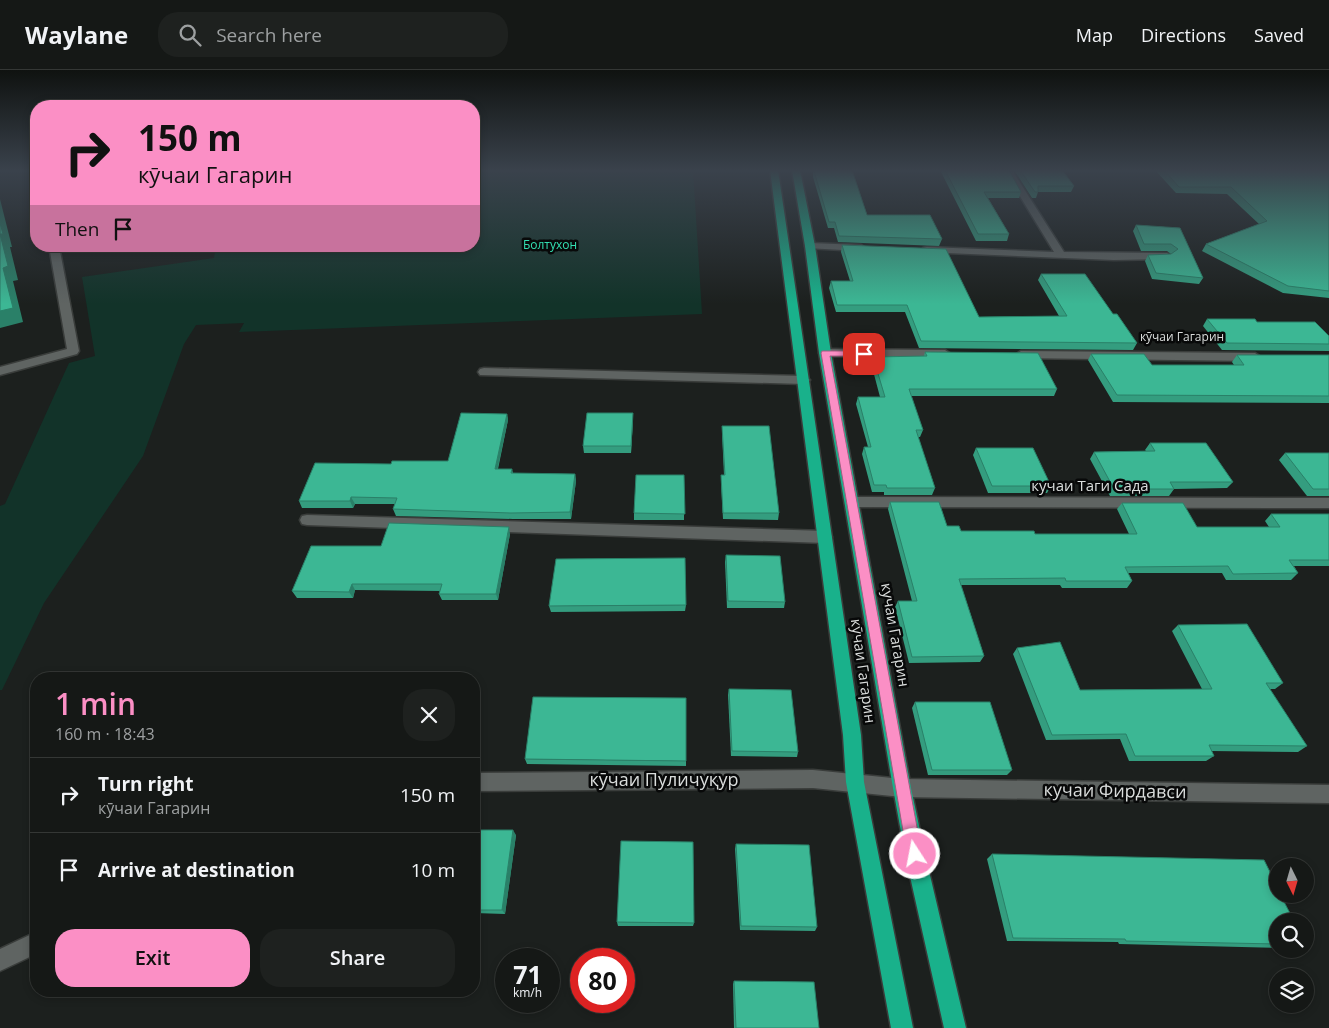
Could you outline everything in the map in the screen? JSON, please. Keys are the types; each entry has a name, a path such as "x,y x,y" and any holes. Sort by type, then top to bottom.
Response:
{"highway":[{"name":"кӯчаи Гагарин","path":"780,215 852,736 855,782 902,1028"},
{"path":"804,215 810,246"},
{"name":"кучаи Гагарин","path":"810,246 825,353 902,788 915,854 955,1028"}],"street":[{"path":"1036,215 1060,254"},
{"path":"810,246 870,248"},
{"path":"920,250 1167,256"},
{"path":"0,371 73,351 55,252"},
{"path":"825,353 954,354"},
{"name":"кӯчаи Гагарин","path":"1013,355 1270,357"},
{"path":"484,372 804,380"},
{"name":"кучаи Таги Сада","path":"852,502 1329,503"},
{"path":"307,520 825,537"},
{"name":"кӯчаи Пуличуқур","path":"480,782 813,779 902,788"},
{"name":"кучаи Фирдавси","path":"902,788 1329,794"},
{"path":"0,960 30,947"}],"green space":[{"name":"Болтухон","path":"480,215 696,215 702,314 239,332 244,323 196,325 184,344 143,456 44,603 2,690 0,690 0,506 5,504 69,363 95,356 82,277 214,258 215,252 480,252"}],"building":[{"path":"827,215 930,215 942,239 839,236 835,222 829,222"},
{"path":"968,215 998,215 1009,234 978,234"},
{"path":"1260,215 1329,215 1329,291 1288,286 1206,244 1267,221"},
{"path":"0,223 3,234 0,234"},
{"path":"1136,225 1180,228 1203,278 1156,273 1148,255 1171,254 1178,249 1171,244 1144,244"},
{"path":"0,234 8,266 3,268 13,308 0,311"},
{"path":"842,245 946,249 979,317 1067,316 1041,274 1085,274 1113,314 1117,314 1137,343 921,341 907,305 837,305 831,281 853,281"},
{"path":"1207,319 1255,319 1257,322 1315,322 1329,336 1329,344 1227,343"},
{"path":"925,352 1038,353 1057,389 909,389 923,430 916,430 935,488 887,488 886,485 874,485 864,447 871,447 858,397 885,397 873,357 927,356"},
{"path":"1091,354 1144,354 1152,365 1244,365 1237,355 1329,355 1329,396 1117,395"},
{"path":"461,413 507,414 495,469 512,469 511,473 575,474 570,512 511,513 393,509 397,498 351,497 350,501 299,501 315,463 391,464 392,461 448,461"},
{"path":"587,413 633,413 631,446 583,446"},
{"path":"722,426 769,426 779,513 723,513 721,475 725,475"},
{"path":"1150,443 1206,443 1233,482 1170,482 1174,489 1114,489 1094,452 1155,451"},
{"path":"976,448 1033,448 1051,486 992,486"},
{"path":"1285,453 1329,453 1329,489 1313,489"},
{"path":"636,475 684,475 685,514 634,513"},
{"path":"890,502 939,502 947,526 959,526 961,531 1034,531 1035,534 1137,534 1122,503 1183,503 1197,527 1280,527 1271,514 1329,514 1329,560 1289,560 1298,573 1233,574 1228,566 1125,567 1132,581 1066,581 1065,578 959,579 984,656 912,657 898,601 917,601"},
{"path":"389,523 509,527 496,594 439,594 442,584 352,584 349,592 292,591 311,546 381,546"},
{"path":"726,555 780,556 785,602 728,601"},
{"path":"685,558 686,605 549,606 556,559"},
{"path":"1247,624 1283,683 1266,683 1307,746 1209,745 1214,756 1135,756 1126,734 1052,735 1017,648 1060,642 1080,690 1212,689 1178,625"},
{"path":"729,689 791,690 798,752 732,751"},
{"path":"533,697 686,698 686,761 525,759"},
{"path":"915,702 990,702 1012,770 932,770"},
{"path":"480,830 513,830 502,910 480,910"},
{"path":"621,841 693,842 694,923 617,922"},
{"path":"736,844 809,845 817,927 741,926"},
{"path":"992,854 1264,860 1269,870 1269,903 1285,903 1290,913 1269,913 1269,944 1126,941 1125,939 1013,938"},
{"path":"734,981 814,982 819,1028 736,1028"}],"route":[{"path":"864,354 825,353 915,854"}]}
